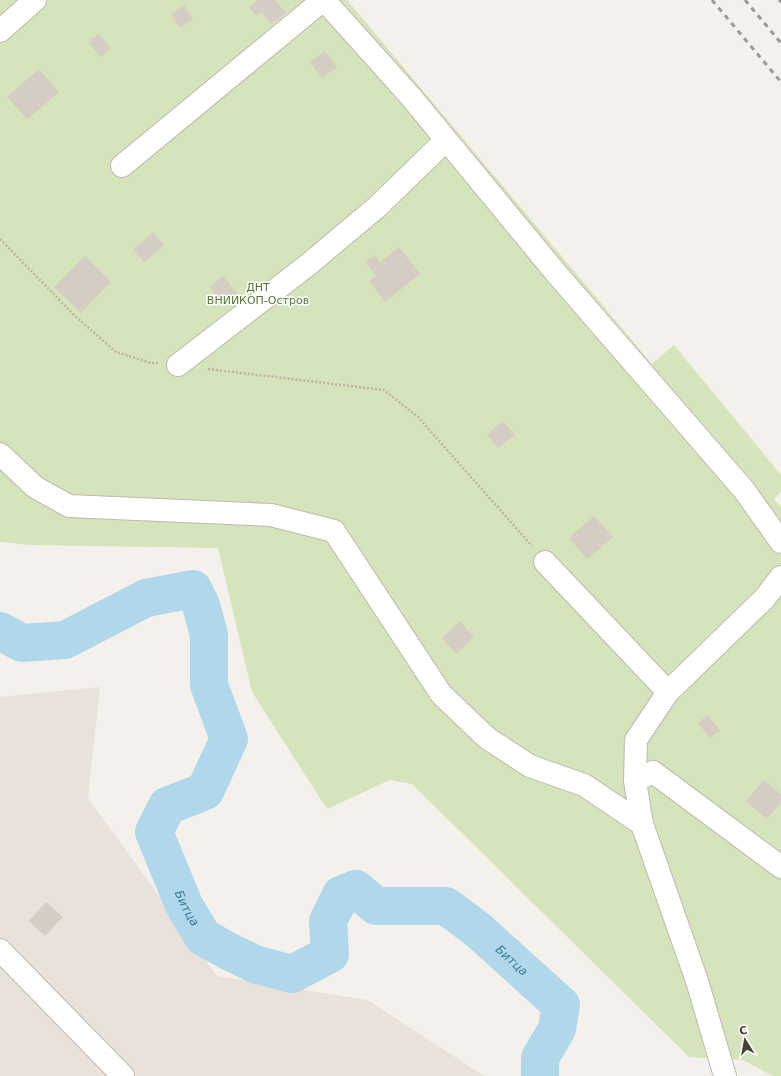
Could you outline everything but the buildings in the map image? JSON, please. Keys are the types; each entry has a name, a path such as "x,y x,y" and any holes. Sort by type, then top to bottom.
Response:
{"lane":[{"path":"0,31 35,0"},
{"path":"122,166 324,0 411,96 561,279 744,490 781,542"},
{"path":"178,365 310,264 377,207 446,140"},
{"path":"0,454 35,488 69,506 271,515 334,531 436,688 446,700 486,738 530,766 584,785 642,824"},
{"path":"546,562 668,692"},
{"path":"725,1076 697,981 642,824 635,781 636,740 668,692 764,599 781,577"},
{"path":"635,781 653,772 781,867"},
{"path":"0,950 123,1076"}],"path":[{"path":"0,239 74,316 116,352 151,363 384,390 418,417 546,562"}],"shaded area":[{"path":"100,687 88,798 217,976 368,1000 484,1076 0,1076 0,697"}],"green space":[{"name":"ДНТ ВНИИКОП-Остров","path":"0,0 347,0 652,364 674,345 781,475 781,492 774,499 781,507 781,1076 773,1076 743,1060 689,1057 412,784 390,780 327,809 252,692 218,548 30,545 0,542"}],"waterway":[{"name":"Битца","path":"0,631 22,643 65,640 146,598 193,589 201,605 209,635 209,685 229,739 205,791 167,806 154,832 184,905 203,937 257,965 292,974 330,954 328,921 341,895 356,889 376,906 446,906 478,930 561,1005 557,1029 540,1058 540,1076"}],"railway":[{"path":"712,0 781,82"},
{"path":"745,0 781,43"}]}
